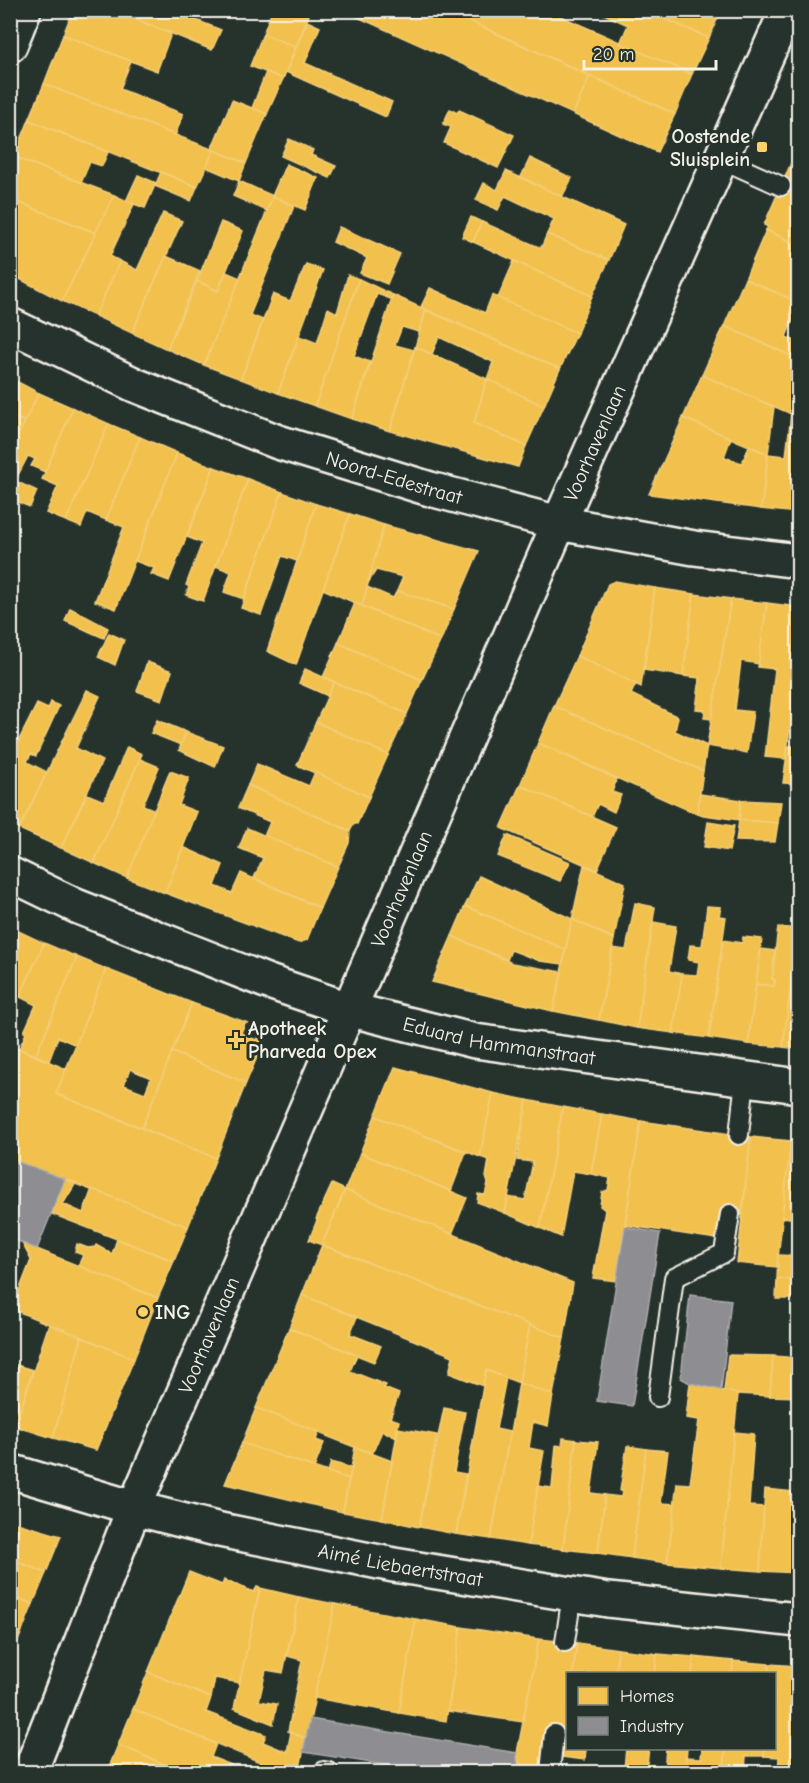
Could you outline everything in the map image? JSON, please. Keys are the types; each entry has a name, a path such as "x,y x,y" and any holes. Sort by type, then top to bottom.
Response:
{"street":[{"path":"10,45 24,10"},
{"name":"Voorhavenlaan","path":"30,1773 134,1508 348,1009 559,523 787,10"},
{"name":"Noord-Edestraat","path":"10,325 135,385 278,442 430,489 559,523 694,548 798,561"},
{"name":"Eduard Hammanstraat","path":"10,874 86,910 266,981 348,1009 475,1041 798,1086"},
{"name":"Aimé Liebaertstraat","path":"10,1471 134,1508 220,1530 394,1565 608,1600 798,1620"}],"lane":[{"path":"720,159 781,186"},
{"path":"739,1135 745,1079"},
{"path":"658,1397 674,1278 724,1253 730,1214"},
{"path":"565,1642 572,1594"},
{"path":"550,1773 554,1734"}],"building: Homes":[{"path":"73,10 113,10 171,34 157,71 63,35"},
{"path":"113,10 171,10 221,30 212,50"},
{"path":"272,10 311,10 296,47 263,34"},
{"path":"342,10 445,10 590,76 573,114"},
{"path":"445,10 547,10 692,74 675,114"},
{"path":"595,10 645,10 709,38 692,74 620,43 628,25"},
{"path":"645,10 721,10 709,38"},
{"path":"307,21 320,27 305,63 392,102 386,117 286,72"},
{"path":"263,34 296,47 283,79 250,66"},
{"path":"63,35 131,61 120,89 183,114 175,136 44,84"},
{"path":"266,72 283,79 267,114 252,108"},
{"path":"590,76 675,114 657,152 573,114"},
{"path":"44,84 214,150 197,187 29,120"},
{"path":"232,100 267,114 246,163 211,150"},
{"path":"450,109 457,113 459,110 514,135 498,168 444,143 451,127 443,124"},
{"path":"29,120 108,152 102,166 90,162 81,183 14,157"},
{"path":"289,139 313,150 311,155 336,166 330,178 281,156"},
{"path":"798,147 798,245 766,230 768,227 764,225"},
{"path":"214,150 246,163 239,181 206,167"},
{"path":"14,157 114,195 96,233 10,199 10,165"},
{"path":"530,158 572,178 562,197 521,177"},
{"path":"286,164 318,178 305,210 272,196"},
{"path":"506,171 624,225 609,260 547,234 554,219 505,196 498,210 476,200 484,183 497,190"},
{"path":"161,172 197,187 191,201 155,186"},
{"path":"138,175 156,183 145,208 126,201"},
{"path":"239,181 273,196 267,211 233,196"},
{"path":"114,195 134,204 110,256 120,261 95,316 62,301"},
{"path":"273,196 294,206 250,315 263,320 241,379 204,365"},
{"path":"10,199 96,233 62,301 10,274"},
{"path":"163,213 182,221 132,333 95,316 120,261 137,270"},
{"path":"471,217 482,222 473,242 462,237"},
{"path":"221,222 243,231 218,291 197,281"},
{"path":"482,222 541,248 547,234 609,260 592,296 473,242"},
{"path":"339,227 400,254 387,284 360,273 367,258 333,242"},
{"path":"766,230 798,245 798,302 745,279"},
{"path":"166,256 200,271 167,349 132,333"},
{"path":"514,261 592,296 577,333 498,298"},
{"path":"306,264 323,270 278,393 241,379 273,294 290,301"},
{"path":"226,272 240,278 204,365 167,349 197,281 218,291"},
{"path":"348,275 359,279 315,406 278,393 299,336 317,343 328,308 337,313"},
{"path":"359,279 393,295 391,299 377,294 354,356 370,362 352,419 315,406"},
{"path":"745,279 798,302 798,308 786,337 798,342 796,358 724,326"},
{"path":"430,288 485,313 492,295 577,333 560,369 421,307"},
{"path":"393,295 426,310 419,332 402,327 395,345 414,350 390,431 352,419"},
{"path":"426,310 560,369 544,406 487,379 493,362 439,337 432,354 415,347"},
{"path":"724,326 798,359 798,371 793,383 798,386 793,398 791,414 702,375"},
{"path":"415,347 487,379 474,423 526,446 518,467 390,431"},
{"path":"702,375 774,407 768,454 683,418"},
{"path":"10,378 39,393 25,422 10,416"},
{"path":"487,379 544,406 526,446 474,423"},
{"path":"39,393 73,408 45,472 31,466 35,459 28,456 15,481 37,491 30,507 10,499 10,450"},
{"path":"793,398 798,401 798,513 761,509 768,454 786,456"},
{"path":"73,408 109,424 66,521 46,513 58,486 42,479"},
{"path":"10,416 25,422 10,450"},
{"path":"683,418 731,438 724,457 742,463 749,446 768,454 761,509 649,494"},
{"path":"109,424 140,437 106,520 87,512 81,527 66,521"},
{"path":"140,437 177,453 116,609 95,601 124,527 106,520"},
{"path":"177,453 214,467 169,581 151,574 154,568 135,561"},
{"path":"214,467 248,479 203,601 186,595 189,587 186,585 202,543 187,537"},
{"path":"248,479 282,492 244,599 224,592 231,572 216,566"},
{"path":"282,492 316,504 297,561 282,556 261,615 241,608"},
{"path":"316,504 350,514 296,665 267,651"},
{"path":"350,514 384,525 362,606 323,589"},
{"path":"384,525 479,551 454,609 397,591 403,577 376,570 368,583"},
{"path":"615,581 655,588 641,687 577,656 608,584"},
{"path":"367,587 393,598 397,591 454,609 441,640 362,606"},
{"path":"655,588 694,594 683,676 644,670"},
{"path":"694,594 731,599 712,719 704,718 705,710 696,709 700,678 683,676"},
{"path":"731,599 767,603 759,664 741,661 735,710 753,712 747,753 707,746"},
{"path":"355,603 441,640 422,680 338,643"},
{"path":"767,603 798,607 798,666 786,759 765,757 775,669 758,667"},
{"path":"70,608 108,628 104,638 65,621"},
{"path":"109,633 124,640 115,665 98,657"},
{"path":"338,643 422,680 407,714 323,677"},
{"path":"577,656 636,684 631,694 678,717 675,731 707,746 703,771 554,706"},
{"path":"147,662 172,671 162,700 137,691"},
{"path":"305,669 334,682 328,696 299,683"},
{"path":"334,682 407,714 388,755 316,722"},
{"path":"87,690 100,696 76,748 102,761 61,848 19,829"},
{"path":"51,702 59,706 36,756 31,754 27,762 47,772 19,829 10,825 10,758 37,704 48,709"},
{"path":"554,706 703,771 697,814 538,743"},
{"path":"157,720 186,732 181,745 151,733"},
{"path":"316,722 388,755 369,797 297,765"},
{"path":"186,732 223,746 215,767 179,750"},
{"path":"538,743 617,779 612,792 621,795 614,812 598,804 592,817 520,785"},
{"path":"788,746 798,746 798,784 783,783"},
{"path":"127,747 142,754 94,863 61,848 87,794 104,801"},
{"path":"140,759 159,767 143,805 155,810 127,878 94,863"},
{"path":"257,764 309,786 315,772 369,797 357,824 354,824 350,831 248,785"},
{"path":"170,771 189,778 179,805 197,812 165,893 127,878"},
{"path":"248,785 350,831 349,843 338,867 264,836 270,822 238,808"},
{"path":"520,785 616,827 597,870 501,828"},
{"path":"700,794 741,800 739,820 697,814"},
{"path":"741,800 781,802 778,823 739,820"},
{"path":"739,820 778,823 775,842 736,841"},
{"path":"708,822 734,826 729,851 704,847"},
{"path":"247,828 338,867 320,908 254,878 263,858 239,848"},
{"path":"507,835 570,862 560,881 498,856"},
{"path":"183,847 223,865 215,886 232,893 241,873 320,908 307,940 299,943 165,893"},
{"path":"584,865 625,883 614,939 572,919"},
{"path":"479,876 572,919 566,950 465,906"},
{"path":"635,903 655,907 637,1028 599,1020 613,948 626,950"},
{"path":"465,906 566,950 563,964 540,961 511,950 507,960 452,936"},
{"path":"707,906 721,907 719,916 726,917 709,1038 673,1033 682,974 697,975 699,962 688,960 690,945 702,946"},
{"path":"572,919 614,939 599,1020 553,1011"},
{"path":"653,922 676,926 669,971 682,974 673,1033 637,1028"},
{"path":"798,924 798,1049 783,1047"},
{"path":"778,927 798,929 783,1047 748,1044 756,984 774,986 775,980 772,979"},
{"path":"12,928 44,943 20,997 10,992"},
{"path":"452,936 512,963 562,972 553,1011 432,982"},
{"path":"743,937 762,939 748,1044 709,1038 723,940 742,943"},
{"path":"44,943 77,957 36,1055 19,1049 36,1005 20,997"},
{"path":"761,949 775,951 772,979 775,980 774,986 756,984"},
{"path":"77,957 106,969 76,1045 58,1037 49,1061 36,1055"},
{"path":"106,969 192,1003 142,1128 56,1094","holes":["130,1069 151,1078 145,1093 124,1085"]},
{"path":"192,1003 248,1023 245,1023 241,1033 264,1041 246,1083 172,1052"},
{"path":"10,1045 66,1069 56,1094 216,1158 188,1227 10,1159"},
{"path":"172,1052 246,1083 216,1158 142,1128"},
{"path":"395,1067 493,1093 480,1157 375,1116"},
{"path":"493,1093 527,1100 505,1213 477,1202 478,1194 485,1195 488,1183 486,1177 489,1160 480,1157"},
{"path":"527,1100 563,1107 540,1228 505,1213 508,1197 525,1200 533,1162 517,1160"},
{"path":"563,1107 602,1114 591,1174 573,1171 561,1237 540,1228"},
{"path":"602,1114 641,1121 616,1281 593,1278 605,1210 600,1206 602,1192 608,1190 610,1178 591,1174"},
{"path":"375,1116 466,1152 451,1191 360,1153"},
{"path":"641,1121 751,1137 742,1215 720,1213 716,1239 625,1225"},
{"path":"751,1137 791,1141 777,1267 737,1263"},
{"path":"791,1141 798,1141 798,1219 782,1217"},
{"path":"360,1153 467,1198 452,1234 345,1190"},
{"path":"65,1179 76,1183 63,1204 83,1213 92,1189 188,1227 174,1261 52,1214"},
{"path":"332,1184 345,1190 322,1245 309,1240"},
{"path":"345,1190 573,1283 564,1338 322,1245"},
{"path":"117,1239 174,1261 158,1298 78,1266 83,1255 75,1252 77,1244 88,1248 96,1245 112,1254"},
{"path":"22,1243 158,1298 134,1359 12,1309 31,1260"},
{"path":"322,1245 530,1325 519,1383 486,1370 483,1386 449,1373 453,1356 302,1295"},
{"path":"778,1255 798,1256 798,1280 777,1279"},
{"path":"777,1279 798,1280 798,1299 776,1299"},
{"path":"302,1295 357,1317 350,1334 381,1346 374,1362 289,1328"},
{"path":"49,1324 82,1337 53,1438 15,1426"},
{"path":"530,1325 564,1338 553,1395 519,1383"},
{"path":"289,1328 357,1355 350,1371 386,1385 384,1388 399,1394 390,1418 399,1421 396,1437 382,1431 372,1454 256,1408"},
{"path":"82,1337 134,1359 96,1450 53,1438"},
{"path":"728,1355 773,1356 770,1396 724,1391"},
{"path":"773,1356 798,1358 798,1397 770,1396"},
{"path":"10,1363 33,1370 15,1426 10,1425"},
{"path":"486,1370 506,1378 496,1429 510,1432 491,1539 456,1534"},
{"path":"519,1383 553,1395 548,1426 533,1422 529,1448 544,1451 528,1545 491,1539"},
{"path":"690,1383 738,1394 721,1568 667,1563 677,1483 690,1484 699,1420 686,1418"},
{"path":"256,1408 319,1432 316,1440 324,1443 314,1468 242,1443"},
{"path":"444,1408 465,1412 454,1472 466,1474 456,1534 419,1527"},
{"path":"398,1428 437,1435 419,1527 382,1519"},
{"path":"734,1432 754,1434 749,1506 764,1507 760,1571 721,1568"},
{"path":"563,1438 576,1440 563,1549 528,1545 538,1486 552,1488 556,1445 562,1446"},
{"path":"576,1440 598,1442 591,1493 605,1495 598,1553 563,1549"},
{"path":"242,1443 349,1479 343,1512 225,1484"},
{"path":"627,1446 646,1449 632,1558 598,1553 605,1495 621,1497"},
{"path":"355,1447 392,1461 382,1519 343,1512"},
{"path":"646,1449 668,1451 661,1503 675,1504 667,1563 632,1558"},
{"path":"331,1462 352,1468 349,1479 328,1472"},
{"path":"796,1483 798,1483 798,1573 760,1571 765,1489 795,1492"},
{"path":"10,1521 61,1536 46,1573 10,1559"},
{"path":"10,1559 46,1573 33,1604 10,1595"},
{"path":"189,1572 222,1585 224,1580 254,1592 257,1587 260,1588 240,1683 215,1678 211,1698 148,1672"},
{"path":"260,1588 299,1597 283,1673 266,1670 259,1701 277,1704 273,1724 234,1708"},
{"path":"10,1595 33,1604 18,1641 10,1638"},
{"path":"299,1597 335,1604 306,1739 288,1731 302,1660 287,1656"},
{"path":"335,1604 416,1619 399,1713 314,1698"},
{"path":"416,1619 461,1627 446,1721 399,1713"},
{"path":"461,1627 539,1639 523,1722 448,1711"},
{"path":"539,1639 577,1643 573,1672 566,1672 564,1736 545,1732 540,1768 519,1765 517,1753"},
{"path":"577,1643 618,1649 616,1672 573,1672"},
{"path":"618,1649 657,1654 655,1672 616,1672"},
{"path":"657,1654 694,1657 692,1672 655,1672"},
{"path":"694,1657 733,1661 732,1672 692,1672"},
{"path":"733,1661 769,1664 769,1672 732,1672"},
{"path":"769,1664 798,1666 798,1772 778,1772 779,1757 764,1756 764,1750 776,1750 776,1672 769,1672"},
{"path":"148,1672 211,1698 206,1712 266,1735 263,1742 287,1752 291,1732 306,1739 299,1772 284,1772 133,1709"},
{"path":"133,1709 216,1744 211,1757 231,1765 228,1772 183,1772 118,1745"},
{"path":"566,1727 566,1750 586,1750 585,1760 562,1757"},
{"path":"118,1745 183,1772 107,1772"},
{"path":"626,1750 649,1750 646,1772 606,1772 606,1768 624,1769"},
{"path":"666,1750 687,1750 685,1772 664,1772"},
{"path":"702,1750 726,1750 724,1772 685,1772 686,1757 701,1758"},
{"path":"726,1750 764,1750 764,1756 746,1756 745,1772 724,1772"}],"building: Industry":[{"path":"10,1159 65,1179 37,1249 10,1238"},
{"path":"625,1227 660,1233 632,1406 597,1401"},
{"path":"690,1295 731,1300 721,1390 690,1383 681,1378"},
{"path":"310,1719 517,1753 517,1772 428,1772 303,1752"}],"place":[{"name":"Oostende Sluisplein","path":"762,147"},
{"name":"Apotheek Pharveda Opex","path":"236,1040"},
{"name":"ING","path":"143,1312"}]}
